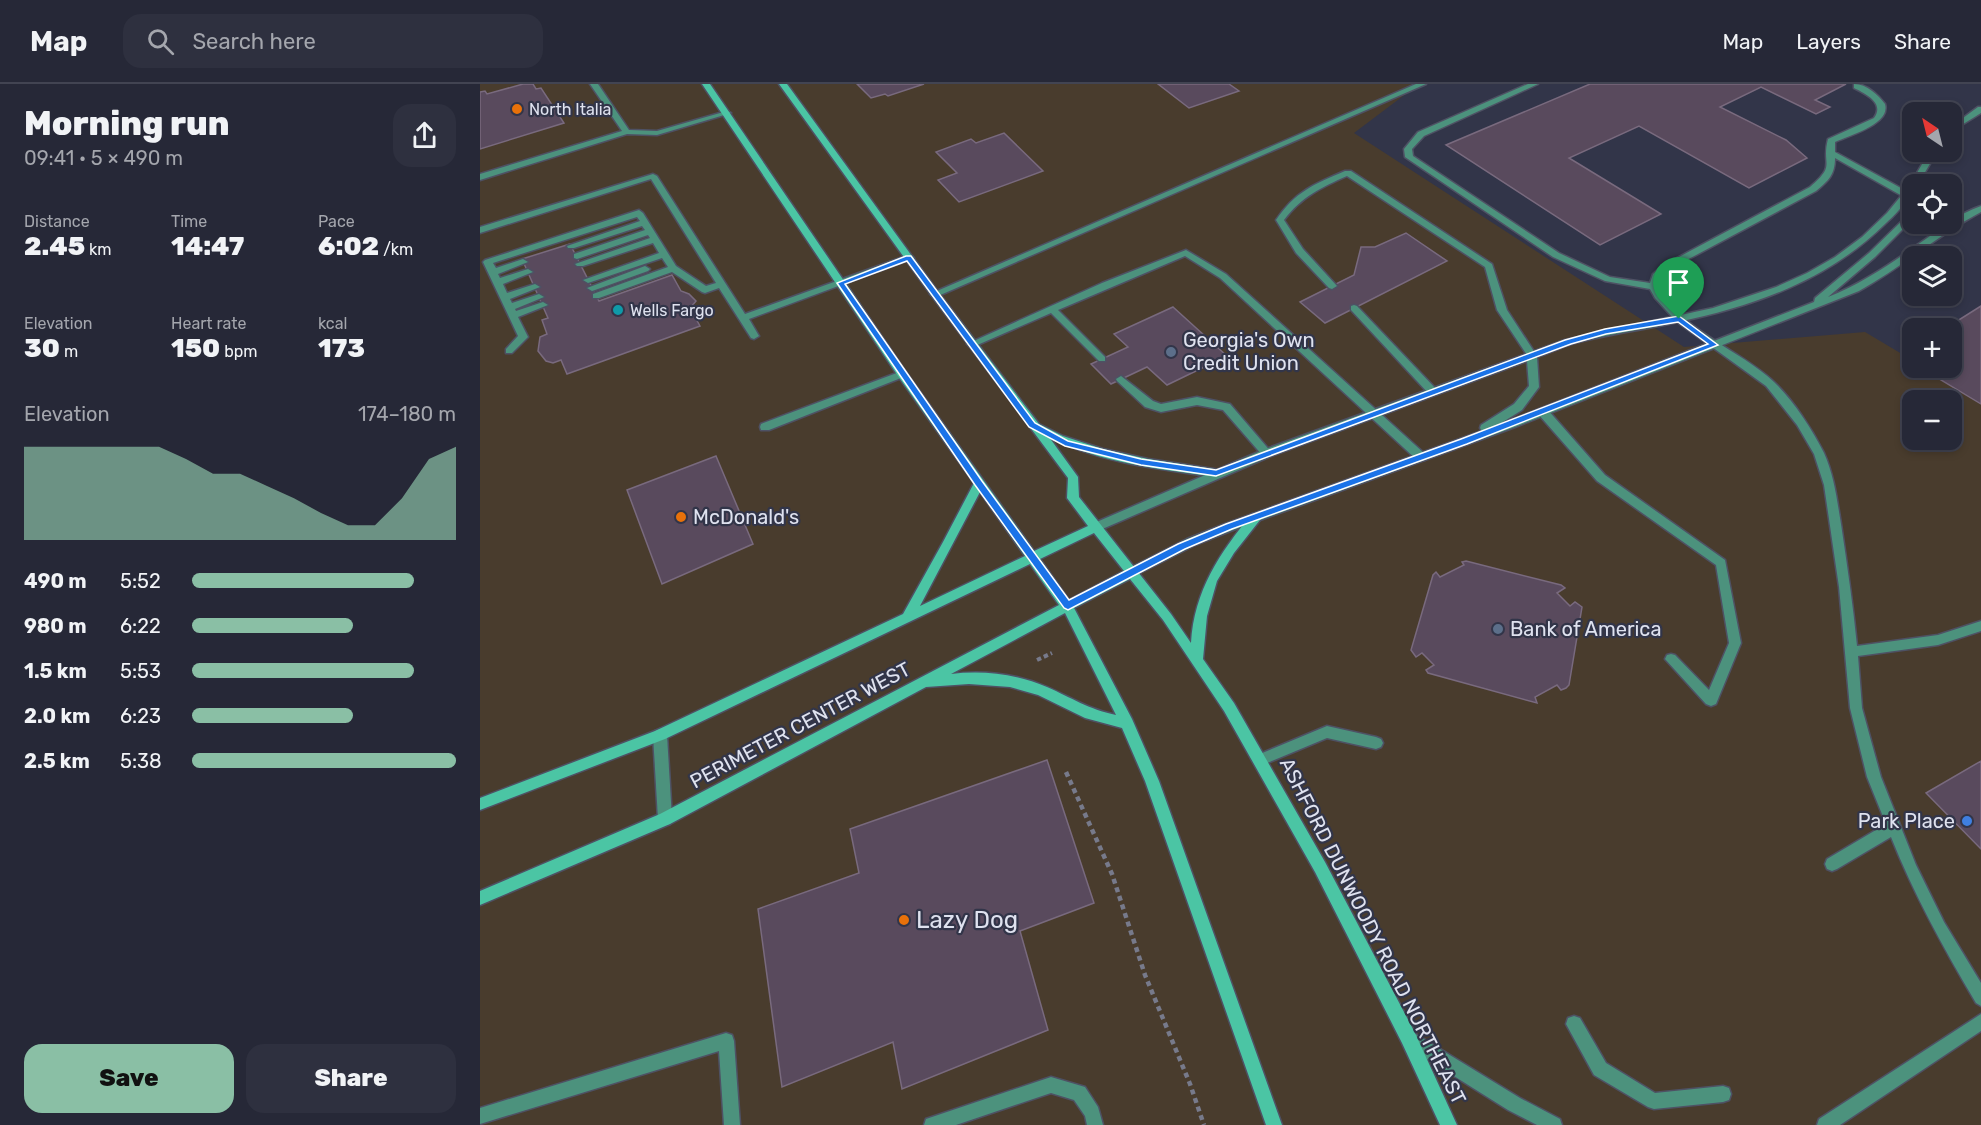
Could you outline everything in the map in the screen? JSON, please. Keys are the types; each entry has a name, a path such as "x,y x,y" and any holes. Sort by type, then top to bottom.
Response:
{"main road":[{"path":"706,84 902,374 1068,606 1152,781 1274,1125"},
{"name":"ASHFORD DUNWOODY ROAD NORTHEAST","path":"783,84 935,294 1073,477 1073,498 1197,659 1260,760 1320,867 1408,1037 1449,1125"},
{"path":"1032,425 1065,443 1141,462 1216,473"},
{"path":"907,617 979,483"},
{"path":"1197,659 1199,616 1206,590 1216,567 1256,517"},
{"path":"480,804 660,735 1096,527"},
{"name":"PERIMETER CENTER WEST","path":"480,898 665,819 1132,572"},
{"path":"918,685 965,678 1001,681 1037,688 1089,714 1126,723"}],"street":[{"path":"594,84 627,132"},
{"path":"935,294 1422,84"},
{"path":"1534,84 1421,134 1408,149 1409,157 1556,255 1608,279 1654,287"},
{"path":"1857,86 1877,99 1883,107 1882,114 1878,120 1835,138 1830,145 1831,169 1827,177 1813,189 1665,268 1658,274 1654,287 1658,296 1679,319 1770,384 1802,423 1819,454 1831,496 1845,587 1856,708 1874,777 1910,868 1939,927 1981,998"},
{"path":"1962,122 1981,109"},
{"path":"480,177 627,132 657,133 727,113"},
{"path":"1830,153 1902,188"},
{"path":"1332,286 1299,251 1280,220 1291,203 1310,189 1348,173 1489,266 1502,310 1532,356 1534,387 1518,407 1464,442"},
{"path":"480,230 653,176 754,336"},
{"path":"1096,527 1216,473 1267,453 1568,342 1605,332 1679,319 1740,303 1828,267 1849,253 1879,227 1902,202"},
{"path":"1132,572 1191,542 1543,412 1807,308 1872,280 1942,232 1981,209"},
{"path":"642,217 669,261 705,290 722,284"},
{"path":"571,246 642,217"},
{"path":"509,351 523,338 488,262 642,217"},
{"path":"1807,308 1872,255 1902,226"},
{"path":"586,276 655,238"},
{"path":"586,276 655,238"},
{"path":"972,344 1149,266 1186,253 1223,276 1421,457"},
{"path":"743,318 909,258"},
{"path":"586,276 669,261"},
{"path":"586,276 669,261"},
{"path":"494,272 523,262"},
{"path":"508,303 537,292"},
{"path":"508,303 537,292"},
{"path":"508,303 537,292"},
{"path":"1354,308 1433,392"},
{"path":"1053,310 1102,359"},
{"path":"765,427 902,374"},
{"path":"1121,379 1149,404 1161,408 1197,401 1226,407 1267,453"},
{"path":"1543,412 1601,478 1721,563 1735,643 1711,700 1671,659"},
{"path":"1851,652 1938,640 1981,626"},
{"path":"1260,760 1327,732 1376,743"},
{"path":"660,735 665,819"},
{"path":"1832,864 1894,827"},
{"path":"1825,1125 1981,1022"},
{"path":"1574,1024 1600,1069 1654,1101 1723,1094"},
{"path":"1408,1037 1514,1104 1554,1125"},
{"path":"480,1116 726,1041 732,1125"},
{"path":"932,1125 1051,1085 1079,1093 1092,1113 1095,1125"}],"path":[{"path":"1033,662 1052,653"},
{"path":"1066,772 1112,874 1145,975 1190,1084 1204,1125"}],"shaded area":[{"path":"480,84 1419,84 1354,133 1684,347 1865,332 1902,354 1902,378 1942,378 1981,401 1981,1125 480,1125"}],"building":[{"name":"North Italia","path":"523,84 533,84 536,89 541,88 564,123 480,149 480,92 485,91 487,94"},
{"path":"857,84 924,84 888,96 885,94 871,98"},
{"path":"1158,84 1229,84 1239,91 1189,108"},
{"path":"1590,84 1846,84 1815,100 1830,107 1816,114 1761,87 1720,107 1786,140 1807,158 1749,188 1639,126 1569,158 1661,214 1600,245 1446,145"},
{"path":"1004,133 1043,171 959,202 938,180 957,173 936,152 971,139 976,143"},
{"path":"1406,233 1447,261 1325,323 1300,302 1354,275 1361,247 1375,247"},
{"name":"Wells Fargo","path":"570,244 599,301 672,275 681,291 689,294 696,301 690,308 700,326 567,374 561,360 553,363 546,361 538,351 540,337 547,334 542,320 548,318 522,259"},
{"path":"1981,306 1981,404 1962,393 1962,390 1958,390 1938,378 1962,378 1962,318"},
{"path":"1173,307 1227,356 1167,385 1147,367 1111,384 1091,364 1128,347 1114,334"},
{"path":"716,456 753,544 662,584 627,490"},
{"name":"Bank of America","path":"1466,561 1561,585 1565,588 1557,593 1570,606 1575,602 1582,607 1569,685 1566,688 1561,690 1557,685 1535,697 1537,703 1428,673 1426,670 1434,665 1422,653 1416,657 1411,650 1433,575 1436,572 1440,577 1464,565 1462,562"},
{"name":"Lazy Dog","path":"1047,760 1094,903 1020,931 1048,1030 902,1089 893,1042 782,1087 758,909 859,873 850,829"},
{"name":"Park Place","path":"1981,761 1981,849 1926,793"}],"place":[{"name":"North Italia","path":"517,109"},
{"name":"Wells Fargo","path":"618,310"},
{"name":"Georgia's Own Credit Union","path":"1171,352"},
{"name":"McDonald's","path":"681,517"},
{"name":"Bank of America","path":"1498,629"},
{"name":"Park Place","path":"1967,821"},
{"name":"Lazy Dog","path":"904,920"}],"route":[{"path":"909,258 1032,425 1065,443 1141,462 1216,473 1568,342 1605,332 1679,319 1714,345 1464,442 1229,527 1182,547 1068,606 902,374 841,283 909,258"}]}
